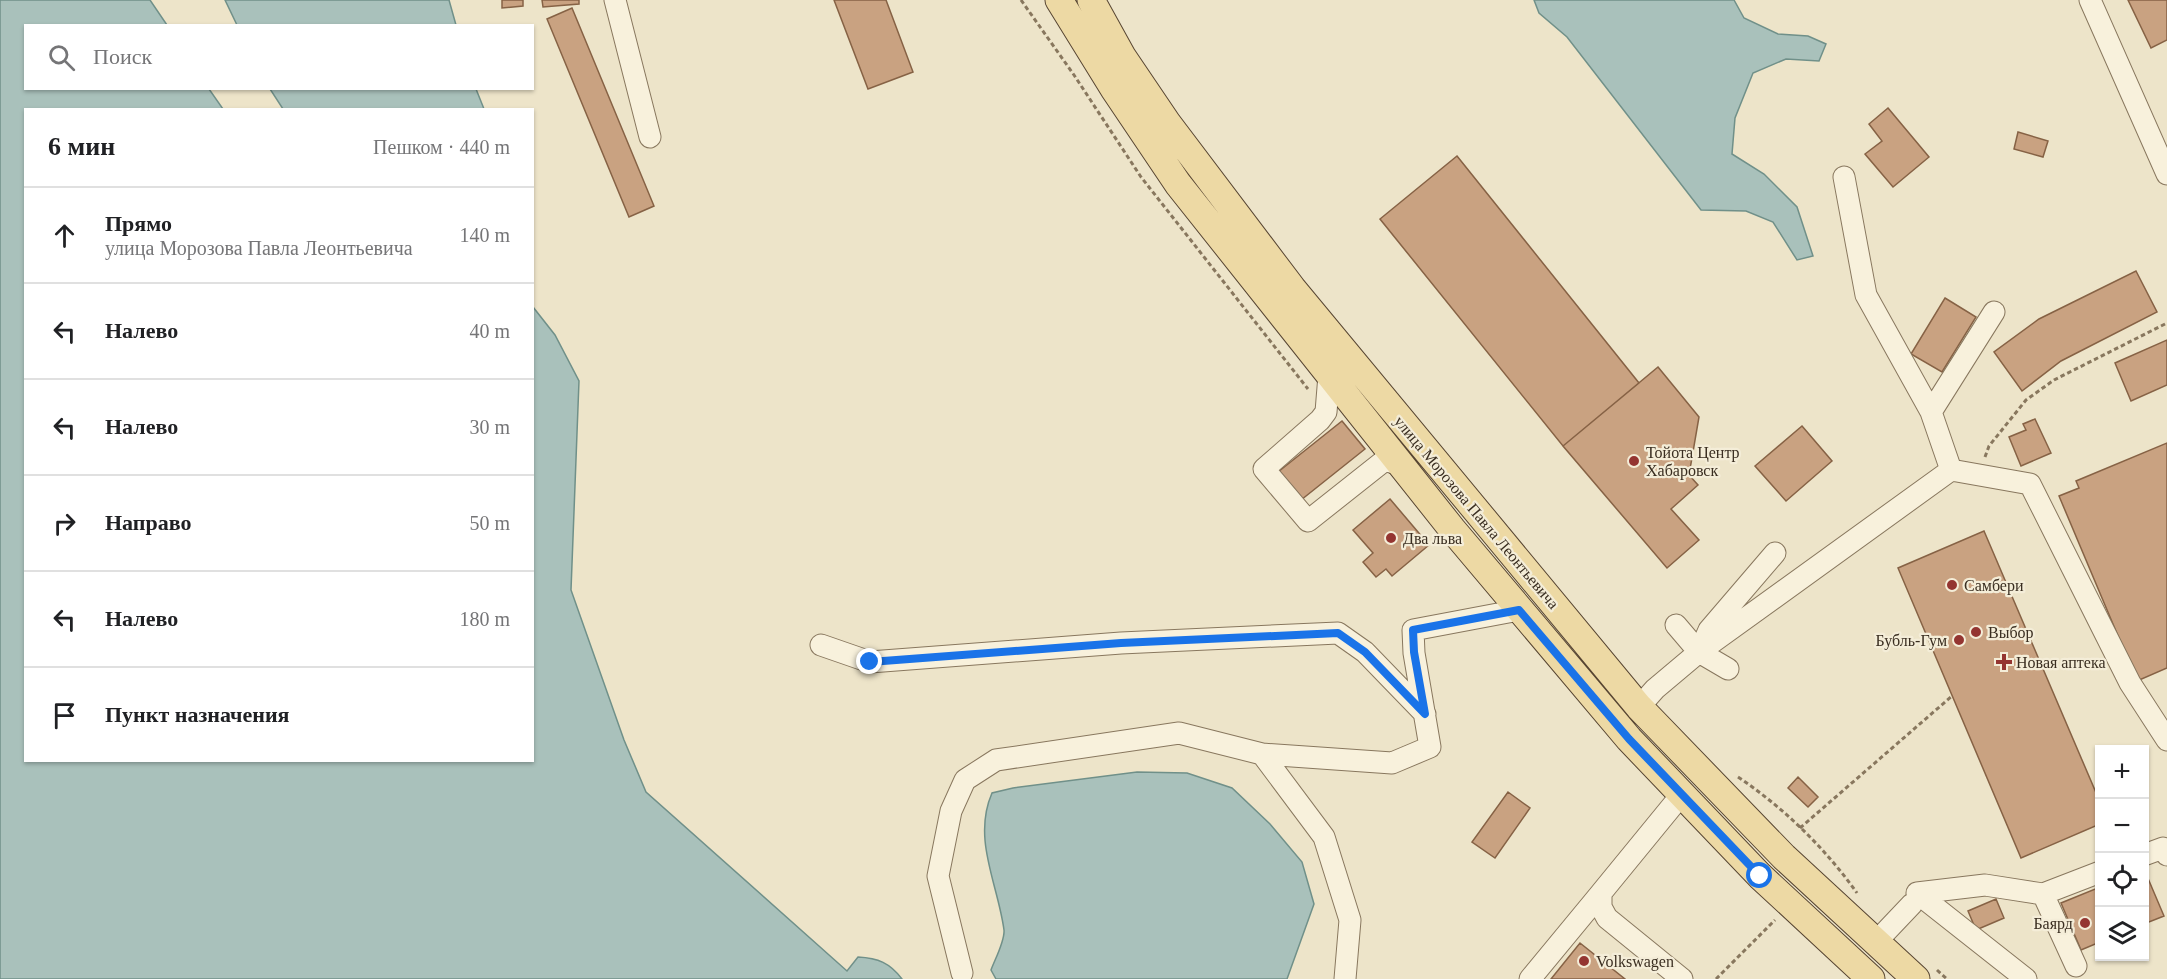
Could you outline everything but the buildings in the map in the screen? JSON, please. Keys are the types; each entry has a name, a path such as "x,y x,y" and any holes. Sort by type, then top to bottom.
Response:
{"main road":[{"name":"улица Морозова Павла Леонтьевича","path":"1059,0 1119,98 1178,184 1400,465 1519,610 1629,739 1760,876 1871,979"},
{"name":"улица Морозова Павла Леонтьевича","path":"1091,0 1122,56 1168,124 1292,288 1639,707 1784,857 1875,944 1916,979"}],"street":[{"path":"615,0 650,137"},
{"path":"2090,0 2167,174"},
{"path":"1844,177 1866,295 1931,412 1951,470"},
{"path":"1931,412 1994,312"},
{"path":"1329,375 1326,412 1320,420 1264,469 1308,521 1385,460 1400,465"},
{"path":"1639,707 1655,689 1700,652 1951,470 2030,484 2130,683 2167,740"},
{"path":"1700,652 1709,630 1775,553"},
{"path":"962,973 938,876 951,811 965,780 996,760 1179,733 1262,754 1392,763 1430,747 1414,652 1413,630 1519,610"},
{"path":"1676,625 1700,652 1728,669"},
{"path":"821,645 870,662 1121,643 1338,633 1365,652 1425,714"},
{"path":"1262,754 1324,837 1350,920 1345,979"},
{"path":"1530,979 1682,794"},
{"path":"2149,853 2163,848 2167,855"},
{"path":"1875,944 1915,899 1985,885 2043,894 2095,874"},
{"path":"1601,893 1601,907 1607,918 1682,979"},
{"path":"2043,894 2076,966"},
{"path":"1915,899 2026,979"}],"path":[{"path":"1983,465 1989,446 2026,400 2054,380 2167,323"},
{"path":"1800,828 1952,696"},
{"path":"1768,797 1837,864 1856,890"},
{"path":"1716,979 1774,919 1780,923"}],"water":[{"path":"0,0 150,0 166,24 24,24 24,90 210,90 222,108 24,108 24,762 534,762 534,308 555,335 579,381 571,590 624,740 646,792 847,971 858,957 865,958 878,960 888,965 902,979 0,979"},
{"path":"225,0 449,0 456,24 237,24"},
{"path":"1534,0 1734,0 1744,18 1778,34 1808,36 1826,44 1819,61 1786,59 1753,73 1735,118 1732,154 1764,174 1797,207 1813,256 1797,260 1773,222 1746,211 1701,210 1567,37 1539,13"},
{"path":"271,90 476,90 484,108 282,108"},
{"path":"1137,772 1187,773 1232,788 1270,824 1302,862 1314,904 1287,979 996,979 991,970 1004,930 985,844 987,810 992,793 1013,788"}],"place":[{"name":"Тойота Центр Хабаровск","path":"1634,461"},
{"name":"Два льва","path":"1391,538"},
{"name":"Самбери","path":"1952,585"},
{"name":"Выбор","path":"1976,632"},
{"name":"Бубль-Гум","path":"1959,640"},
{"name":"Новая аптека","path":"2004,662"},
{"name":"Баярд","path":"2085,923"},
{"name":"Volkswagen","path":"1584,961"}],"route":[{"path":"870,662 1121,643 1338,633 1365,652 1425,714 1414,652 1413,630 1519,610 1629,739 1760,876"}]}
